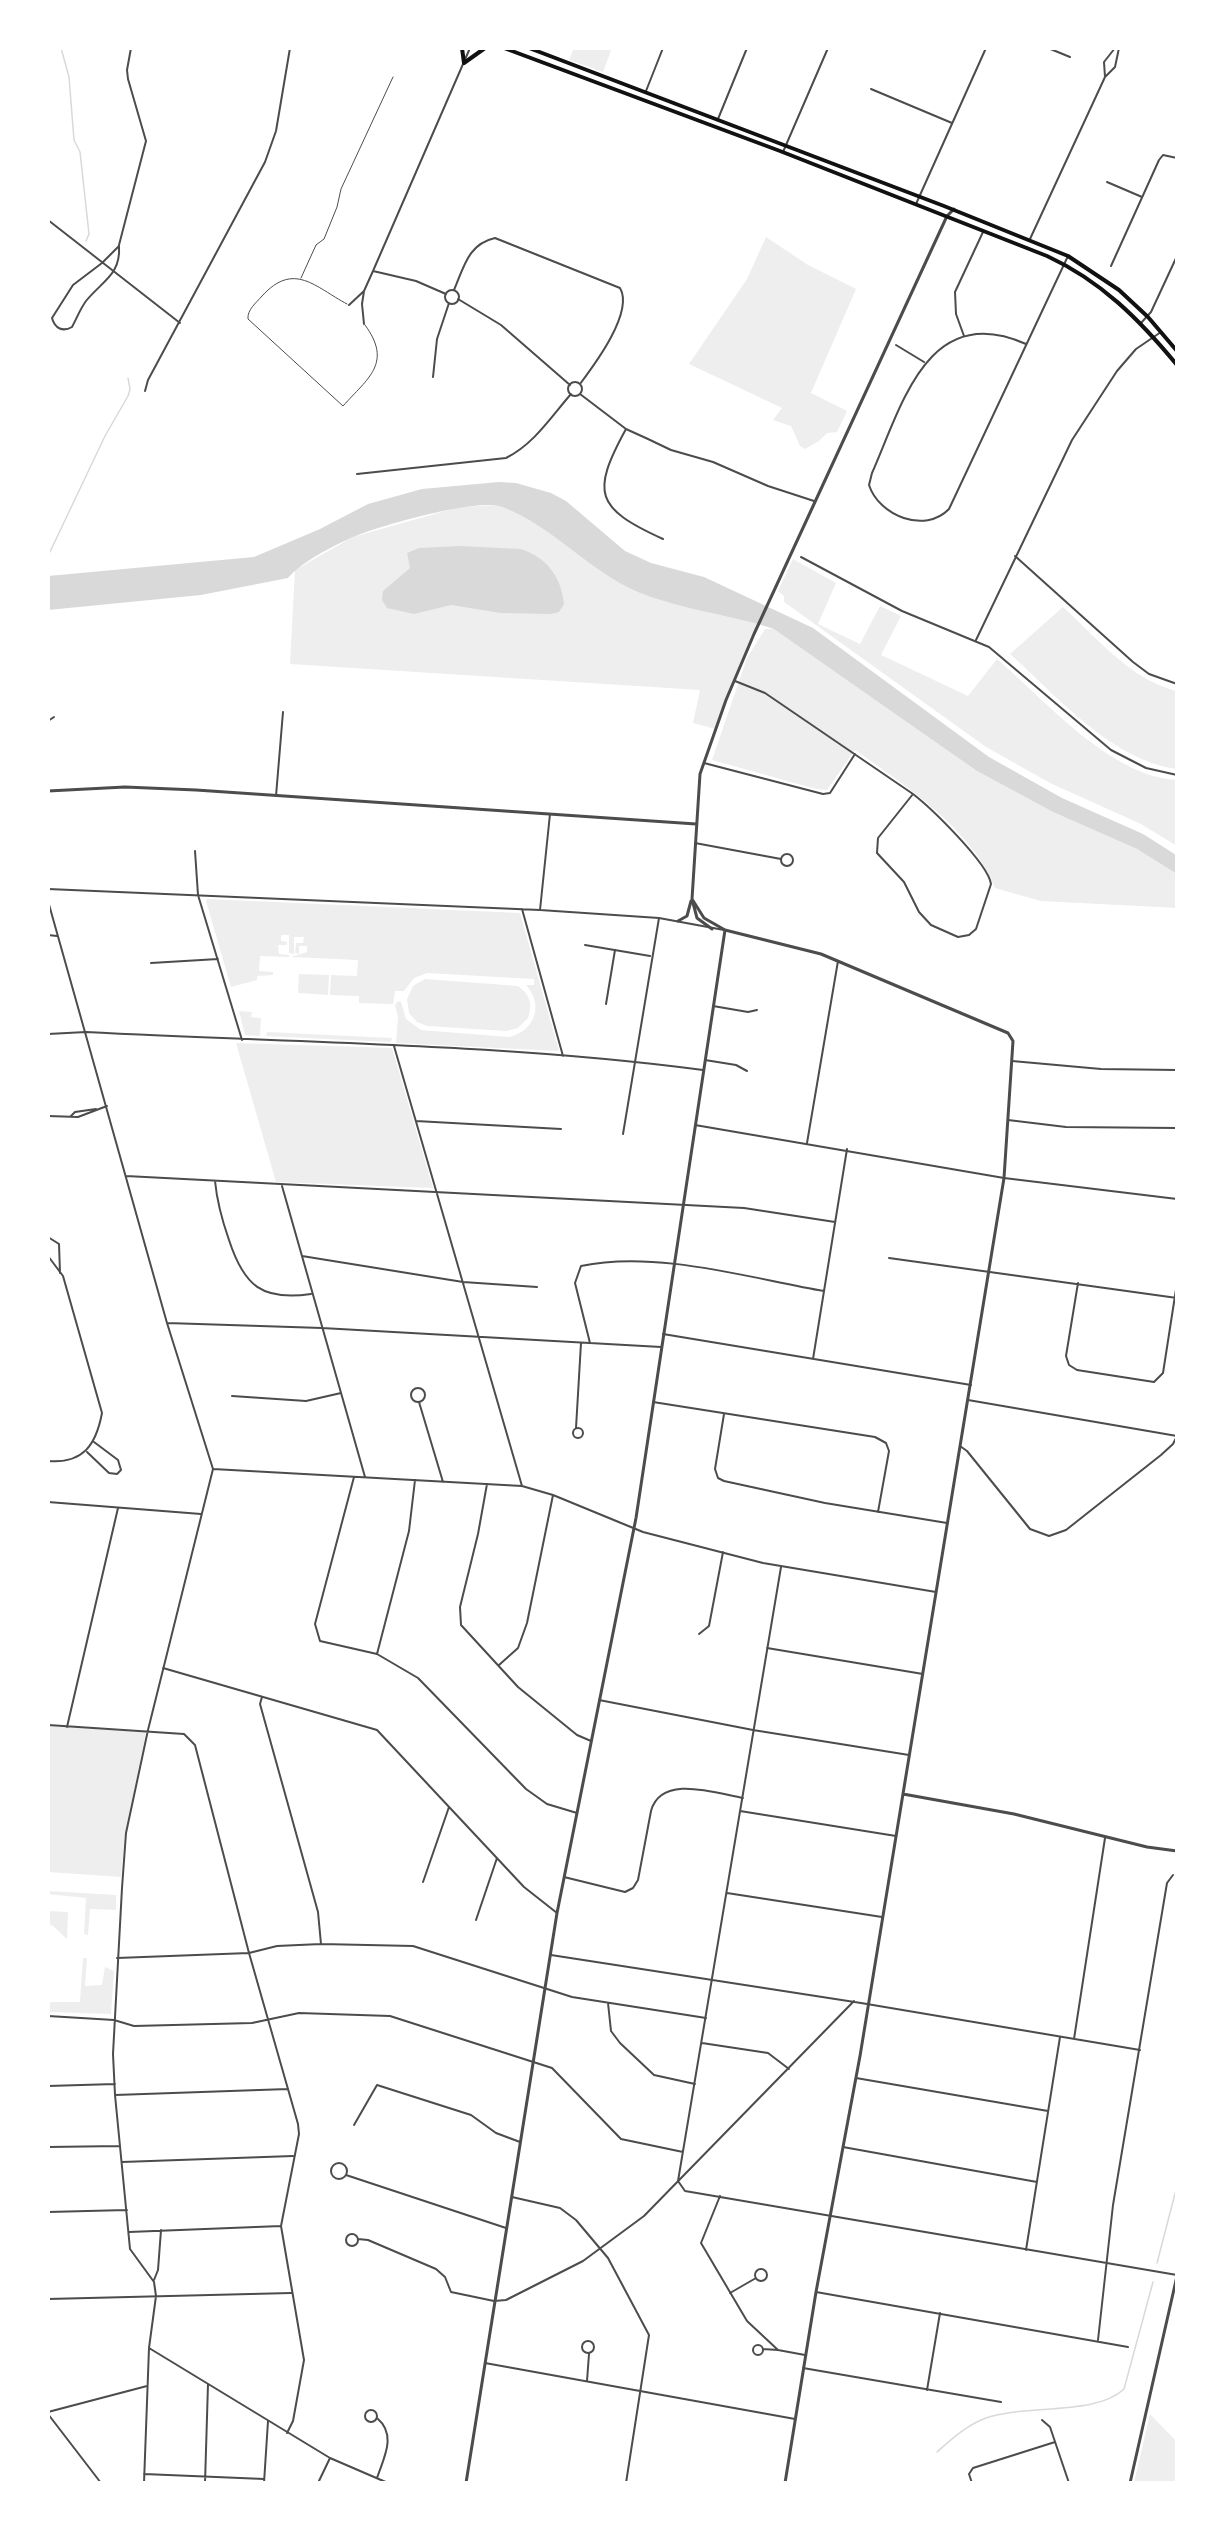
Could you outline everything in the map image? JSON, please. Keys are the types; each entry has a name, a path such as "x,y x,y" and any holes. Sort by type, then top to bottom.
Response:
{"main road":[{"path":"462,48 464,63 485,48"},
{"path":"504,48 783,152 1065,264 1103,288 1142,323 1177,365"},
{"path":"529,48 954,209 1068,256 1110,282 1148,317 1177,351"}],"street":[{"path":"119,246 102,263 73,285 52,318 58,328 63,330 72,327 84,303 115,273 119,259 119,246 146,142 128,79 127,70 131,48"},
{"path":"145,391 148,380 265,162 276,131 290,48"},
{"path":"364,324 362,313 364,291 470,48"},
{"path":"646,91 663,48"},
{"path":"718,118 747,48"},
{"path":"783,152 828,48"},
{"path":"916,204 986,48"},
{"path":"1048,48 1070,57"},
{"path":"1105,76 1104,62 1115,48"},
{"path":"1030,239 1105,76 1115,67 1119,48"},
{"path":"872,89 952,123"},
{"path":"1111,266 1163,155 1177,158"},
{"path":"1107,182 1142,197"},
{"path":"678,921 687,916 692,899 700,774 734,681 814,501 948,216 954,209"},
{"path":"48,220 180,322"},
{"path":"964,336 956,314 956,292 983,230"},
{"path":"373,271 407,279 446,294 454,290 474,247 482,241 495,238 610,282 623,293 623,309 598,360 580,384 570,385"},
{"path":"1026,344 993,333 964,336 942,345 924,362 906,395 869,485 872,495 889,511 918,522 931,522 949,509 1068,256"},
{"path":"1142,323 1148,317 1177,256"},
{"path":"357,474 500,459 523,448 571,394 570,385 493,319 458,299 454,290"},
{"path":"349,305 364,291"},
{"path":"433,377 437,339 449,303 446,294"},
{"path":"449,303 458,299"},
{"path":"976,640 1054,473 1088,414 1130,356 1161,332"},
{"path":"896,345 924,362"},
{"path":"580,384 582,388 580,394"},
{"path":"571,394 580,394 626,429 671,450 713,462 768,486 814,501"},
{"path":"626,429 603,474 603,491 608,502 632,524 663,539"},
{"path":"1015,556 1133,662 1149,674 1177,684"},
{"path":"801,557 902,611 976,640 1005,658 1111,750 1146,768 1177,775"},
{"path":"734,681 765,693 855,754 913,794 928,805 982,864 990,877 991,884 976,929 969,935 958,937 931,925 919,912 904,882 877,853 878,838 913,794"},
{"path":"276,796 283,712"},
{"path":"48,721 54,717"},
{"path":"704,762 809,792 830,793 855,754"},
{"path":"48,791 125,787 696,824"},
{"path":"540,910 550,814"},
{"path":"695,843 781,859"},
{"path":"195,851 198,895 242,1040"},
{"path":"48,889 522,909 659,918 725,930 821,954 1008,1033 1012,1041 1004,1178 856,2078 816,2292 785,2483"},
{"path":"692,899 697,918 712,929"},
{"path":"692,899 704,918 725,930"},
{"path":"48,901 167,1323 213,1469 148,1730 126,1833 114,2020 115,2095 130,2249 154,2282"},
{"path":"522,909 563,1056"},
{"path":"623,1134 659,918"},
{"path":"466,2483 557,1913 634,1528 725,930"},
{"path":"48,935 58,936"},
{"path":"585,945 651,956"},
{"path":"606,1004 615,950"},
{"path":"151,963 218,959"},
{"path":"807,1143 838,961"},
{"path":"714,1006 748,1012 757,1010"},
{"path":"48,1034 86,1032 394,1046 635,1061 704,1070"},
{"path":"394,1046 522,1486"},
{"path":"705,1060 736,1065 747,1071"},
{"path":"1012,1061 1101,1069 1177,1070"},
{"path":"48,1116 78,1117 107,1106"},
{"path":"71,1116 89,1107 97,1109"},
{"path":"1008,1120 1066,1126 1177,1128"},
{"path":"416,1121 561,1128"},
{"path":"695,1125 847,1149 1004,1178 1177,1199"},
{"path":"813,1359 847,1149"},
{"path":"126,1176 764,1210 836,1222"},
{"path":"215,1181 217,1205 238,1269 254,1284 270,1293 288,1298 313,1294"},
{"path":"282,1185 365,1477"},
{"path":"48,1237 59,1244 60,1273"},
{"path":"48,1256 60,1273 71,1300 102,1413 94,1442 87,1452 69,1460 48,1461"},
{"path":"302,1256 463,1282 537,1287"},
{"path":"889,1258 1176,1298"},
{"path":"590,1343 575,1283 581,1266 614,1261 674,1264 824,1291"},
{"path":"1078,1283 1066,1356 1069,1365 1077,1370 1149,1382 1157,1380 1163,1373 1177,1283"},
{"path":"167,1323 322,1328 661,1347"},
{"path":"663,1334 970,1385"},
{"path":"576,1428 581,1343"},
{"path":"419,1402 412,1400 410,1396 416,1389 424,1394 419,1402 443,1482"},
{"path":"232,1396 306,1401 341,1393"},
{"path":"960,1446 967,1451 1030,1528 1049,1536 1066,1530 1167,1450 1177,1436 968,1400"},
{"path":"653,1402 875,1437 886,1443 889,1451 878,1512"},
{"path":"724,1414 715,1469 718,1478 825,1503 947,1523"},
{"path":"87,1452 109,1473 117,1474 121,1470 118,1460 94,1442"},
{"path":"213,1469 522,1486 552,1495 634,1528 781,1567 936,1592"},
{"path":"354,1477 315,1624 316,1635 320,1641 377,1654 418,1678 526,1789 547,1804 577,1813"},
{"path":"377,1654 409,1532 415,1480"},
{"path":"487,1484 478,1534 460,1607 461,1625 518,1686 577,1735 591,1741"},
{"path":"499,1665 518,1648 527,1623 552,1495"},
{"path":"48,1502 201,1514"},
{"path":"68,1727 118,1508"},
{"path":"699,1634 709,1626 723,1552"},
{"path":"781,1567 678,2181 685,2190 1177,2276 1130,2483"},
{"path":"767,1648 923,1674"},
{"path":"163,1668 377,1730 524,1887 557,1913"},
{"path":"262,1697 260,1704 318,1912 321,1944"},
{"path":"599,1700 753,1730 909,1755"},
{"path":"48,1725 148,1730 184,1734 192,1739 299,2133 281,2226 304,2360 293,2421 287,2433"},
{"path":"564,1877 625,1892 633,1888 638,1880 654,1801 661,1793 679,1789 742,1798"},
{"path":"903,1794 1014,1814 1106,1838 1177,1851"},
{"path":"423,1882 449,1807"},
{"path":"740,1811 896,1836"},
{"path":"1074,2039 1106,1838"},
{"path":"476,1920 497,1858"},
{"path":"1098,2340 1113,2205 1167,1883 1173,1875"},
{"path":"727,1893 882,1917"},
{"path":"117,1958 249,1953 277,1946 321,1944 413,1946 572,1997 706,2018"},
{"path":"550,1955 854,2001 1140,2050"},
{"path":"358,2239 368,2240 436,2270 446,2277 451,2292 495,2301 506,2300 527,2291 583,2261 644,2216 854,2001"},
{"path":"608,2003 611,2031 620,2043 654,2075 695,2084"},
{"path":"48,2016 114,2020 134,2026 252,2023 299,2013 390,2016 552,2068 621,2139 683,2152"},
{"path":"1026,2250 1060,2037"},
{"path":"702,2043 768,2053 789,2069"},
{"path":"856,2078 1049,2111"},
{"path":"48,2086 115,2084"},
{"path":"354,2124 377,2085 471,2115 496,2133 520,2142"},
{"path":"115,2095 288,2089"},
{"path":"48,2147 120,2146"},
{"path":"843,2147 1037,2182"},
{"path":"122,2162 294,2156"},
{"path":"341,2163 346,2169 346,2175 340,2179 335,2178 331,2174 332,2167 341,2163"},
{"path":"346,2175 506,2228"},
{"path":"720,2196 701,2243 747,2321 778,2350"},
{"path":"512,2197 560,2208 576,2220 608,2258 649,2335 626,2483"},
{"path":"48,2212 127,2210"},
{"path":"129,2232 281,2226"},
{"path":"144,2483 149,2349 156,2296 154,2282 158,2270 160,2230"},
{"path":"730,2293 756,2278 764,2280 766,2271 762,2269 756,2271 756,2278"},
{"path":"816,2292 1128,2347"},
{"path":"48,2299 291,2293"},
{"path":"927,2390 940,2313"},
{"path":"587,2381 590,2353 594,2347 587,2341 582,2348 590,2353"},
{"path":"149,2349 330,2458 388,2483"},
{"path":"763,2349 805,2355"},
{"path":"485,2363 795,2419"},
{"path":"803,2368 1001,2403"},
{"path":"205,2483 208,2385"},
{"path":"101,2483 48,2413 148,2386"},
{"path":"377,2418 388,2430 389,2439 377,2478"},
{"path":"1042,2420 1050,2427 1069,2483"},
{"path":"144,2474 264,2481 268,2421"},
{"path":"972,2483 969,2474 973,2468 1055,2442"},
{"path":"318,2483 330,2458"}],"lane":[{"path":"301,279 316,245 324,239 337,207 341,189 393,77"},
{"path":"349,305 327,290 301,279 282,279 272,285 250,310 248,319 343,406 377,366 378,346 364,324"}],"shaded area":[{"path":"574,48 612,48 603,72 569,60"},
{"path":"766,237 808,265 856,289 811,393 847,411 837,432 827,433 805,449 800,446 791,426 773,420 782,408 689,364 747,279"},
{"path":"499,482 516,483 551,493 566,501 625,551 651,563 704,577 813,628 989,757 1062,798 1143,834 1173,853 1177,856 1177,874 1137,849 1053,812 977,771 774,629 671,603 638,592 604,573 539,526 503,507 491,505 452,509 366,532 318,555 288,578 201,595 48,610 48,576 254,557 320,529 368,504 422,489"},
{"path":"500,505 543,526 612,577 635,590 665,601 758,624 716,729 693,723 700,690 290,664 295,570 353,537 459,507"},
{"path":"459,546 521,549 538,557 556,577 564,604 559,612 551,614 501,613 451,605 414,614 387,608 382,600 383,591 410,568 407,553 419,548"},
{"path":"793,559 836,583 818,624 860,644 880,606 901,616 881,655 968,696 997,659 1058,715 1104,751 1128,766 1152,776 1177,780 1177,846 1141,824 1050,783 986,747 784,602 784,596 778,591"},
{"path":"1063,607 1130,668 1161,686 1177,691 1177,769 1153,763 1108,740 1067,707 1010,654"},
{"path":"765,629 774,629 812,654 977,771 1053,812 1137,849 1177,874 1177,908 1041,901 995,888 984,866 954,827 895,778 855,750 827,790 816,789 712,760 747,658"},
{"path":"207,899 520,913 559,1051 396,1043 398,1017 395,1005 398,1001 401,1002 406,1019 421,1030 509,1037 518,1034 531,1023 534,1016 535,1001 526,985 534,985 534,979 427,973 414,978 404,991 395,991 393,1004 359,1003 359,996 330,995 331,975 357,976 358,960 291,957 307,952 307,946 299,946 299,954 295,953 296,943 303,943 304,937 294,937 294,954 289,953 289,935 281,935 281,941 287,942 287,945 278,945 279,954 289,955 289,957 260,956 259,971 273,972 273,975 257,976 257,980 231,987"},
{"path":"299,974 329,975 328,995 298,993"},
{"path":"425,979 518,986 529,1000 528,1018 518,1028 507,1031 427,1026 417,1022 409,1013 407,999 413,986"},
{"path":"239,1011 252,1012 251,1017 261,1018 260,1036 245,1035"},
{"path":"267,1032 392,1038 391,1042 266,1036"},
{"path":"236,1043 392,1048 433,1188 276,1182"},
{"path":"48,1726 146,1732 125,1833 121,1877 48,1872"},
{"path":"48,1891 116,1895 116,1910 90,1909 88,1935 84,1934 86,1898 48,1894"},
{"path":"48,1911 68,1912 67,1939 52,1925 48,1926"},
{"path":"83,1958 87,1958 85,1986 102,1985 105,1967 114,1971 111,2014 48,2012 48,2002 80,2002"},
{"path":"1150,2414 1177,2442 1177,2483 1134,2483"}],"waterway":[{"path":"61,48 69,77 74,140 80,152 89,234 86,241"},
{"path":"48,556 105,436 128,396 130,389 128,378"},
{"path":"1157,2263 1177,2186"},
{"path":"937,2452 966,2428 986,2418 1020,2411 1096,2403 1124,2389 1153,2282"}]}
